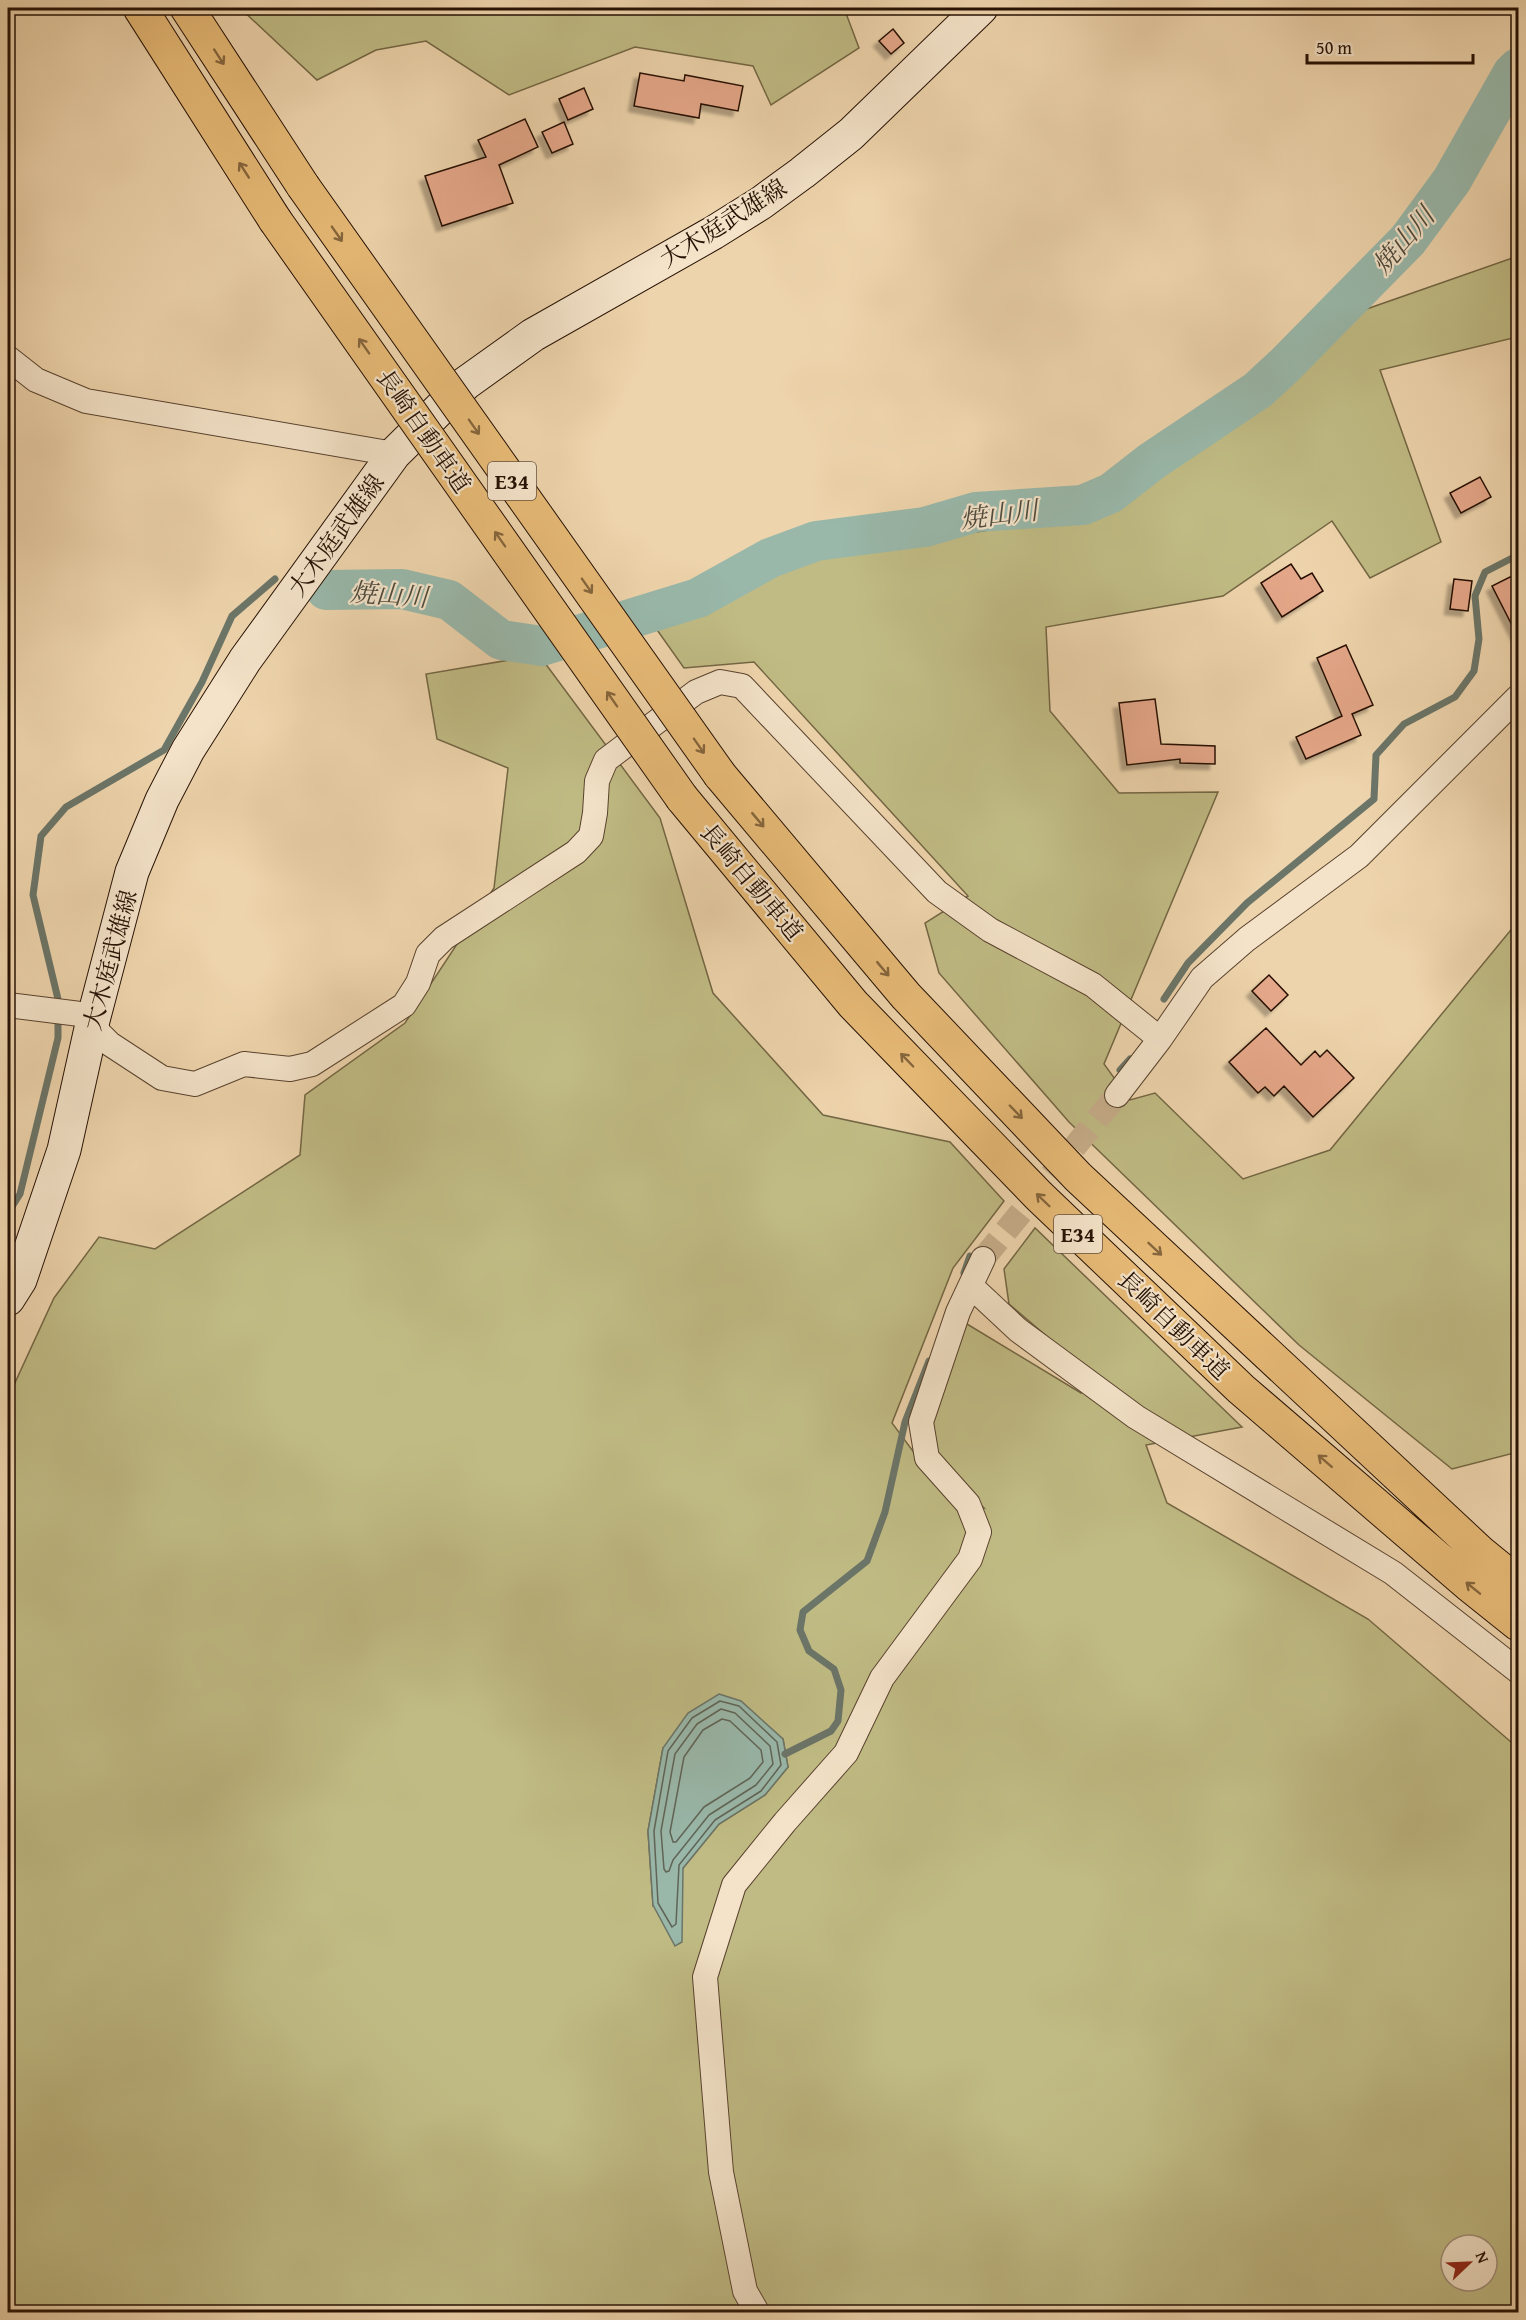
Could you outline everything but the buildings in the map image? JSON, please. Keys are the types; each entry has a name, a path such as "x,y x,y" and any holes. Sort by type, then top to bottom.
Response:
{"highway":[{"name":"長崎自動車道","path":"140,8 275,220 682,798 853,1004 1039,1196 1241,1389 1468,1584 1518,1624"},
{"name":"長崎自動車道","path":"187,8 303,186 720,775 906,996 1078,1177 1480,1552 1518,1583"}],"main road":[{"name":"大木庭武雄線","path":"8,1299 20,1280 64,1150 69,1015 162,800 188,750 245,660 394,454 466,383 533,335 713,233 761,203 802,173 851,134 981,8"}],"street":[{"path":"8,358 36,380 86,402 394,454"},
{"path":"8,1005 69,1015 162,1078 195,1084 244,1064 290,1069 312,1064 404,1005 418,983 428,954 444,938 576,852 591,836 597,781 606,760 696,692 720,682 742,686 937,892 990,930 1093,985 1160,1039"},
{"path":"1117,1095 1160,1039 1202,978 1247,939 1359,856 1518,697"},
{"path":"757,2313 745,2291 722,2172 705,1977 734,1885 785,1822 846,1753 882,1678 970,1559 980,1532 968,1504 927,1458 921,1422 958,1312 972,1287 983,1259"},
{"path":"972,1287 1018,1330 1136,1417 1393,1573 1518,1671"}],"shaded area":[{"path":"240,8 844,8 859,48 771,105 753,66 635,47 509,95 426,41 376,50 317,80"},
{"path":"1518,256 1518,338 1380,370 1441,542 1370,578 1332,521 1223,596 1046,627 1050,711 1119,793 1218,792 1104,1064 1130,1100 1155,1093 1243,1179 1330,1150 1518,924 1518,1452 1452,1469 1299,1345 1069,1122 939,973 925,923 968,896 754,662 684,668 655,627 788,560 1091,515 1291,379 1361,311"},
{"path":"539,655 660,818 713,993 823,1115 950,1142 1004,1201 953,1268 892,1423 950,1501 984,1508 933,1454 929,1423 962,1321 1081,1393 1097,1379 1009,1304 1004,1269 1035,1228 1242,1427 1146,1445 1167,1503 1368,1619 1518,1748 1518,2312 8,2312 8,1398 54,1298 99,1237 155,1249 300,1155 305,1095 405,1023 494,888 508,768 437,739 426,674","holes":["783,1739 788,1767 765,1795 719,1824 653,1905 648,1831 663,1748"]}],"water":[{"path":"719,1694 741,1701 783,1739 788,1767 765,1795 719,1824 683,1868 682,1942 675,1946 653,1905 648,1831 663,1748 688,1713"}],"waterway":[{"name":"焼山川","path":"326,590 402,589 449,600 501,640 542,646 698,598 770,558 816,541 925,527 976,512 1083,505 1111,493 1152,461 1258,390 1408,240 1452,180 1512,74 1518,68"},
{"path":"1164,999 1188,963 1247,903 1374,799 1376,755 1404,724 1455,697 1474,671 1479,639 1475,596 1485,572 1518,555"},
{"path":"8,1213 20,1194 58,1038 58,999 33,895 41,836 66,807 164,750 202,682 232,616 275,579"},
{"path":"1120,1070 1130,1059"},
{"path":"964,1273 970,1256"},
{"path":"785,1754 831,1731 838,1721 841,1690 834,1669 809,1651 800,1630 803,1612 867,1561 885,1512 905,1422 929,1361"}],"tunnel":[{"path":"983,1259 1117,1095"}]}
